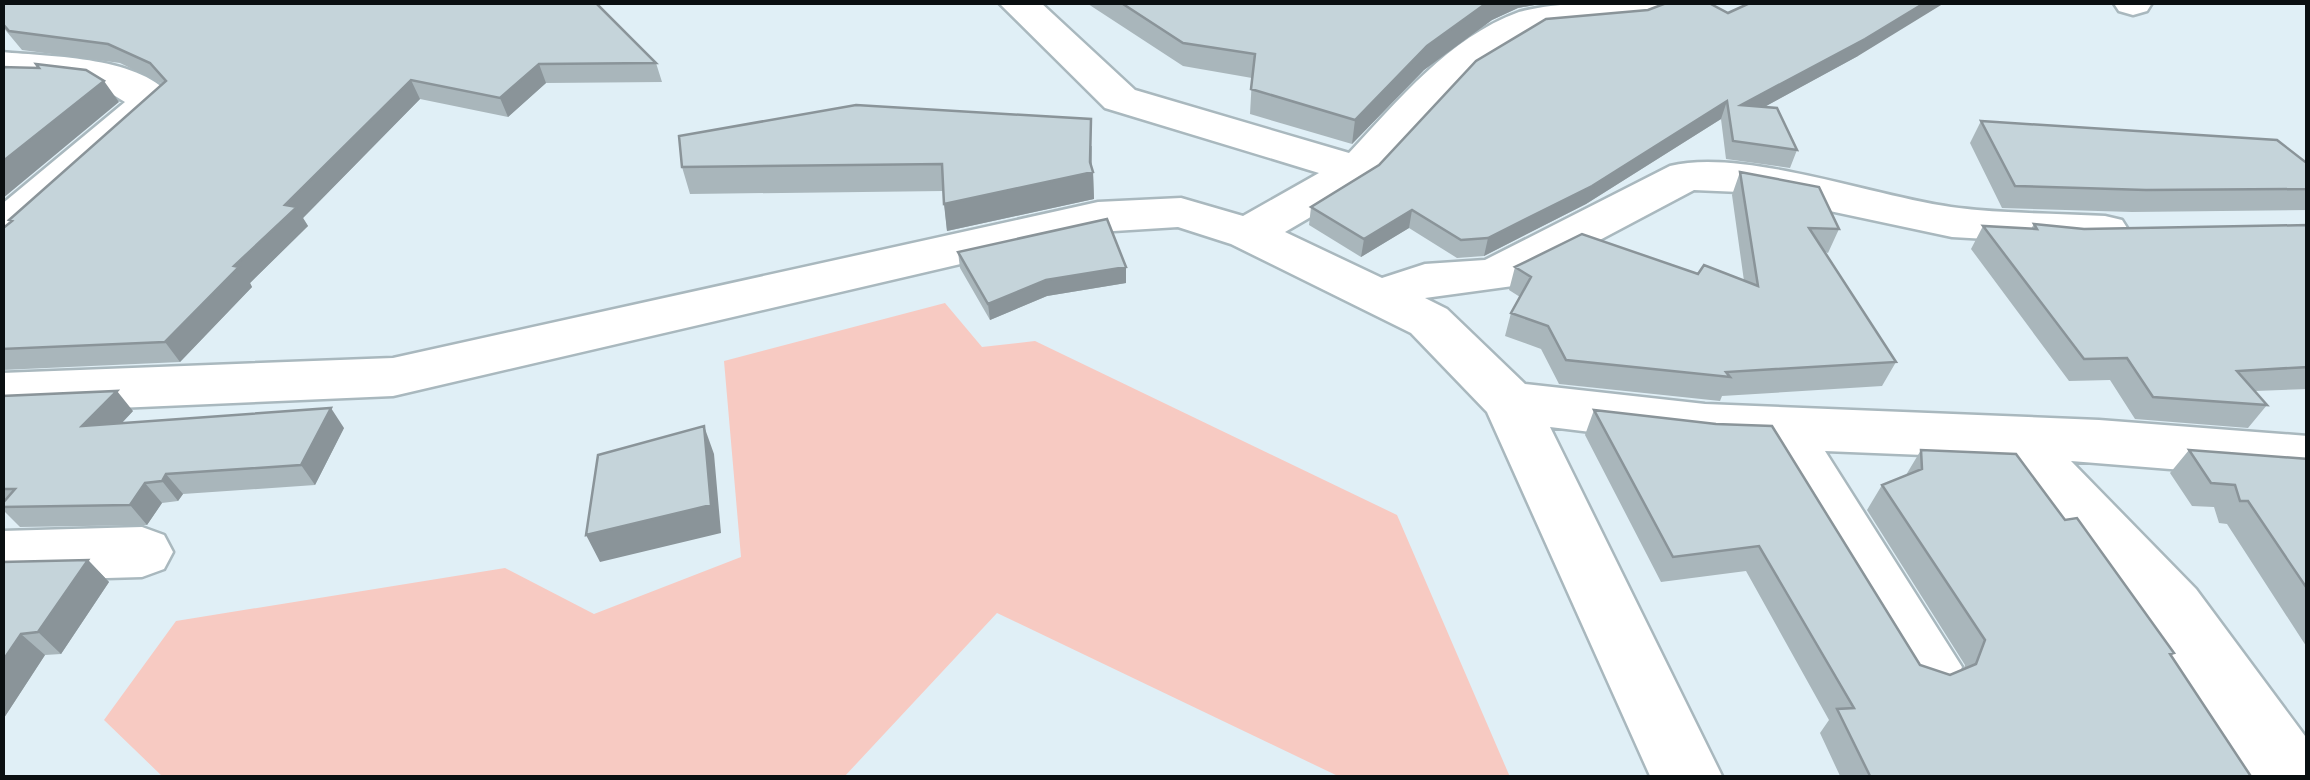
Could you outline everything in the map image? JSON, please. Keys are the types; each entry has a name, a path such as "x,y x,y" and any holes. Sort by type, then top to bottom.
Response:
{"street":[{"path":"1016,2 1120,99 1358,170"},
{"path":"1248,233 1358,170 1455,66 1545,11 1643,11 1669,2"},
{"path":"2,64 114,77 153,100 2,230"},
{"path":"1379,297 1425,280 1495,275 1686,176 1740,178 1952,222 2070,232 2150,230"},
{"path":"2,393 393,377 1098,217 1181,212 1248,233 1429,321 1510,402 1688,778"},
{"path":"1510,402 1705,425 2014,438 2308,458"},
{"path":"1781,428 1929,667"},
{"path":"2014,438 2173,608 2292,778"},
{"path":"2,556 142,552"}],"shaded area":[{"path":"945,303 982,347 1035,341 1397,515 1510,777 1340,777 997,613 844,777 163,777 104,720 176,621 505,568 594,614 741,557 724,361"}],"building":[{"path":"2,2 595,2 656,63 539,64 500,98 411,80 285,205 297,207 234,266 239,267 165,342 2,349 2,229 166,81 150,63 108,44 9,31 2,23"},
{"path":"1120,2 1488,2 1427,46 1355,120 1251,89 1255,54 1183,43"},
{"path":"1669,2 1707,2 1728,13 1752,2 1926,2 1741,105 1777,108 1797,150 1733,141 1727,101 1592,186 1488,238 1461,240 1412,210 1364,239 1311,207 1379,165 1476,61 1546,19 1648,10"},
{"path":"36,64 86,70 104,81 2,162 2,67 39,68"},
{"path":"856,105 1091,119 1093,172 944,204 942,164 682,167 679,136"},
{"path":"1981,121 2277,140 2308,164 2308,189 2015,186"},
{"path":"1740,172 1819,187 1839,229 1809,228 1896,362 1726,372 1730,377 1566,360 1548,326 1511,313 1531,277 1515,267 1582,234 1698,274 1704,265 1758,286"},
{"path":"1107,219 1126,267 1046,280 988,304 958,252"},
{"path":"2034,224 2084,229 2308,225 2308,367 2237,371 2267,405 2153,397 2127,358 2084,359 1983,226 2037,229"},
{"path":"117,391 82,426 331,408 301,465 166,474 162,481 145,483 130,505 2,507 15,489 2,489 2,396"},
{"path":"1594,410 1716,424 1772,426 1920,665 1950,675 1976,664 1985,640 1882,485 1922,469 1921,450 2016,454 2065,520 2077,518 2174,653 2170,654 2252,778 1871,778 1837,709 1854,708 1759,546 1673,557"},
{"path":"704,426 711,505 586,535 598,455"},
{"path":"2189,450 2308,459 2308,590 2248,501 2240,501 2235,485 2211,483"},
{"path":"88,560 38,632 21,634 2,662 2,562"}]}
